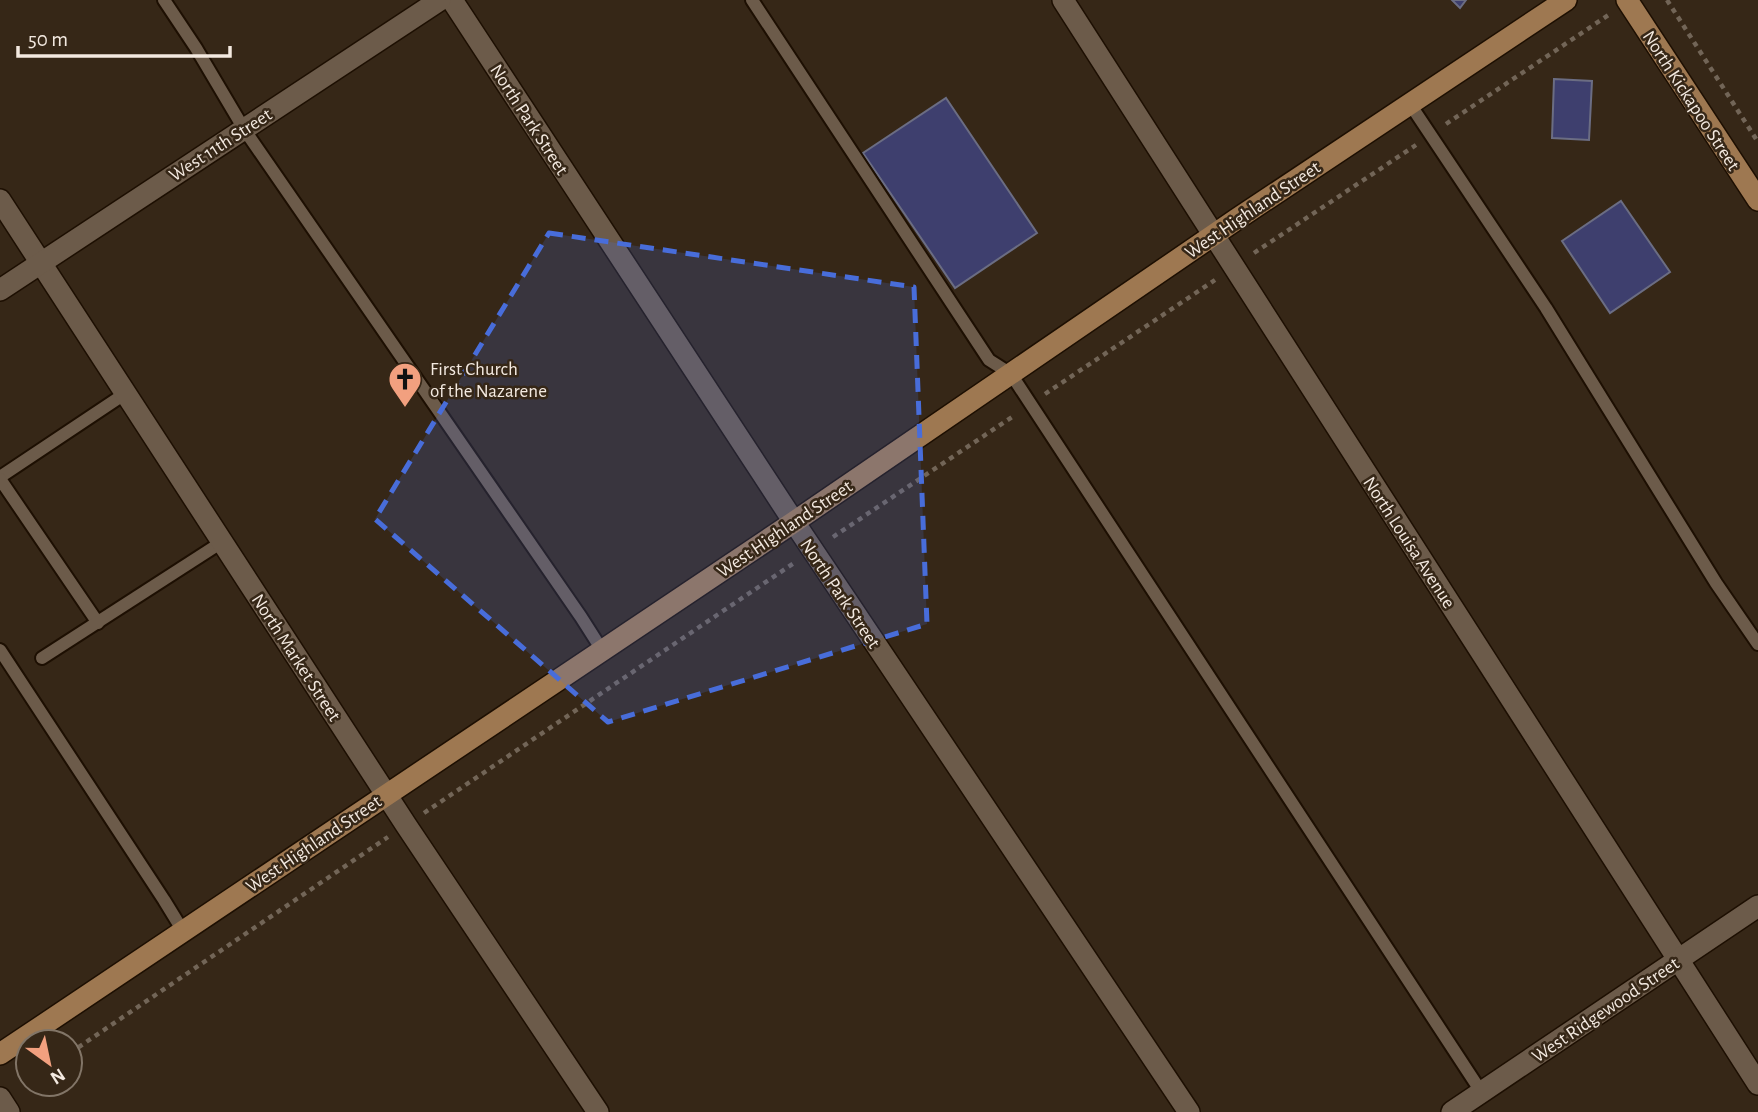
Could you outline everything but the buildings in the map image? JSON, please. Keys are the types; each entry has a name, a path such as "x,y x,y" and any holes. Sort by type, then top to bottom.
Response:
{"main road":[{"name":"West Highland Street","path":"0,1054 1566,0"},
{"name":"North Kickapoo Street","path":"1628,1 1758,200"}],"street":[{"name":"West 11th Street","path":"0,290 440,0"},
{"name":"North Park Street","path":"452,0 813,551 1189,1112"},
{"name":"North Louisa Avenue","path":"1063,0 1758,1084"},
{"name":"North Market Street","path":"0,200 405,825 598,1112"},
{"name":"West Ridgewood Street","path":"1452,1112 1758,906"},
{"path":"0,1098 9,1112"}],"lane":[{"path":"164,0 244,129 602,650"},
{"path":"752,0 989,360 1011,374 1482,1093"},
{"path":"1410,104 1546,308 1709,571 1758,644"},
{"path":"98,623 0,478 126,393"},
{"path":"42,658 222,542"},
{"path":"0,650 183,931"}],"path":[{"path":"1667,0 1758,142"},
{"name":"West Highland Street","path":"84,1043 1628,1"}],"highlighted area":[{"path":"549,233 914,287 927,624 608,722 375,519"}],"place":[{"name":"First Church of the Nazarene","path":"405,409"}]}
